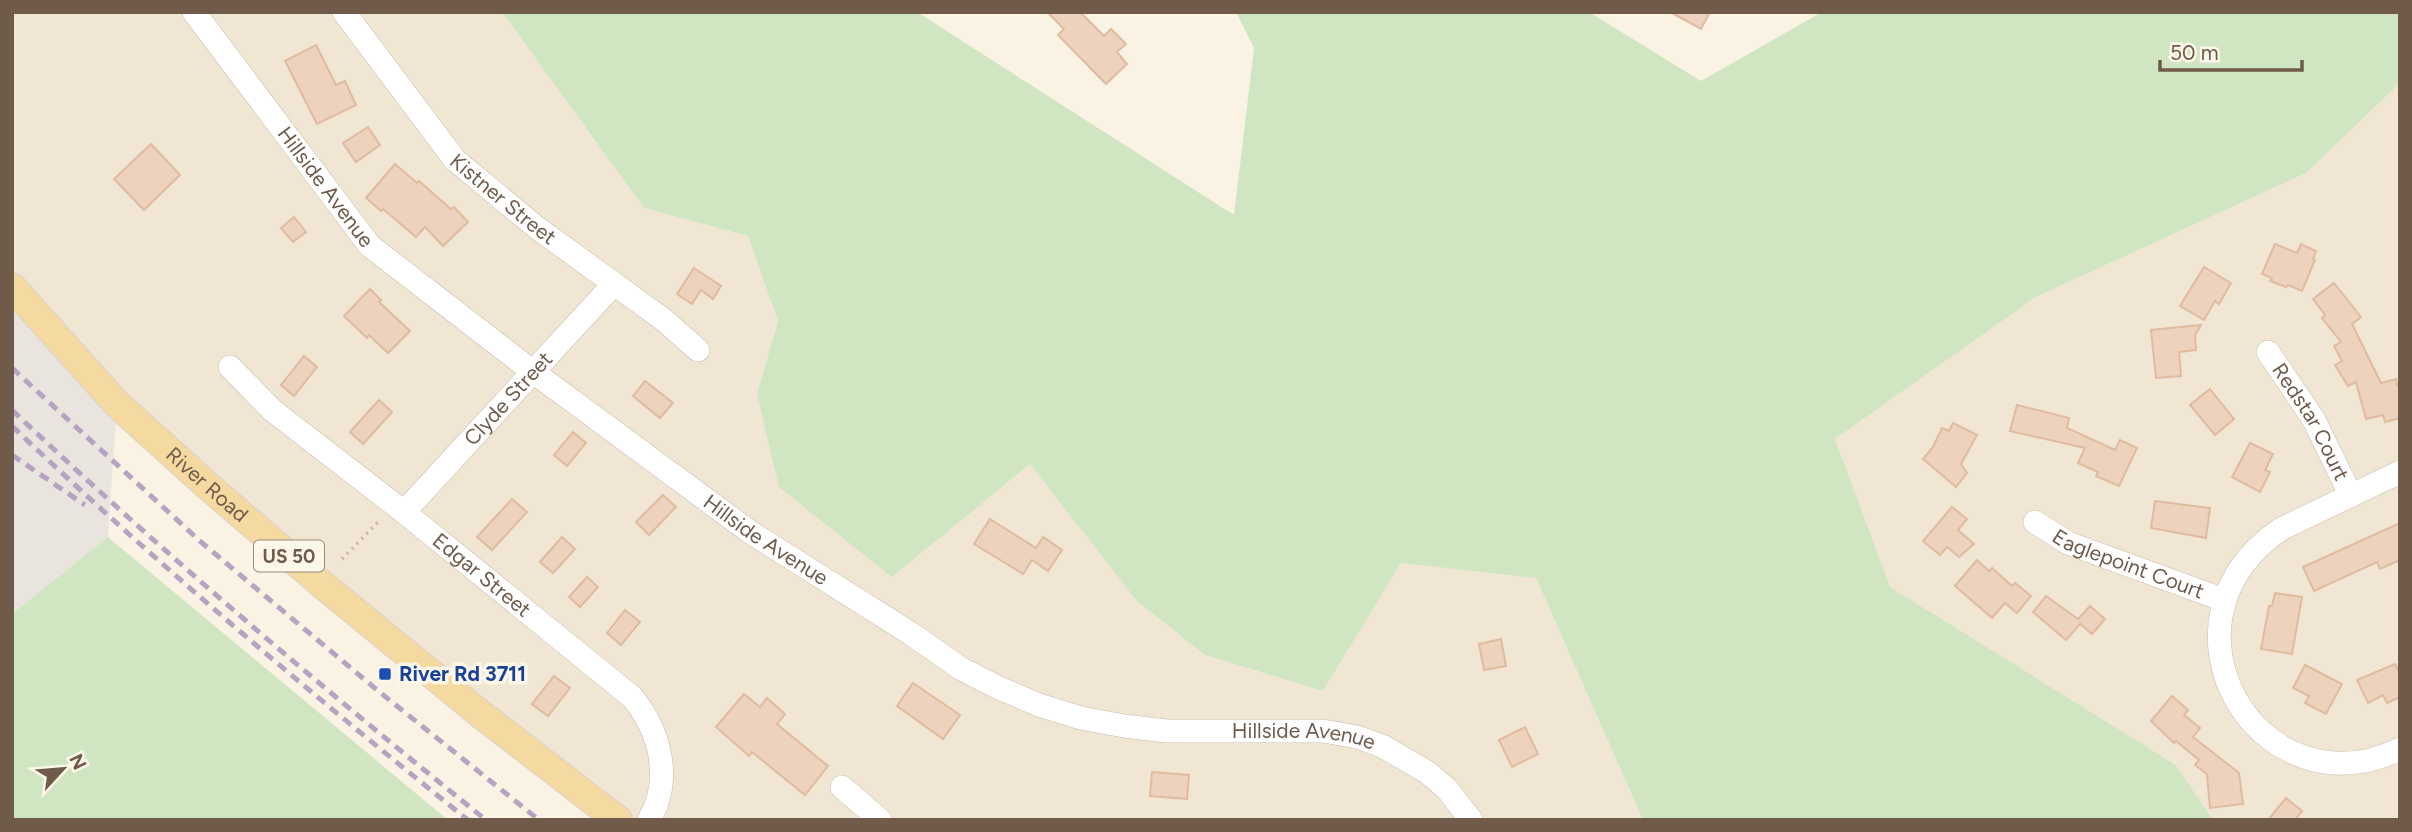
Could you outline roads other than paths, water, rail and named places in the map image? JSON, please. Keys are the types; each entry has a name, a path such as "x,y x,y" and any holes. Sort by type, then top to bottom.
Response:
{"main road":[{"name":"River Road","path":"12,287 117,404 209,487 324,586 478,712 618,820"}],"street":[{"name":"Hillside Avenue","path":"194,12 370,246 532,371 750,532 910,633 960,668 1039,705 1081,718 1124,726 1167,731 1323,731 1357,737 1394,752 1427,772 1447,789 1471,820"},
{"name":"Kistner Street","path":"344,12 455,160 536,227 612,285 664,320 698,350"},
{"name":"Clyde Street","path":"404,512 612,285"},
{"name":"Redstar Court","path":"2268,352 2314,419 2351,496"},
{"name":"Edgar Street","path":"230,367 272,410 404,512 632,697 643,710 658,743 661,761 659,796 649,820"},
{"path":"2400,472 2281,529 2266,540 2246,559 2231,582 2219,625 2219,651 2228,685 2240,708 2257,728 2271,739 2294,752 2319,760 2364,761 2400,749"},
{"name":"Eaglepoint Court","path":"2035,522 2068,542 2224,600"},
{"path":"842,787 880,820"}],"railway":[{"path":"12,368 201,542 377,690 539,820"},
{"path":"12,410 245,620 486,820"},
{"path":"12,426 236,628 468,820"},
{"path":"12,455 85,505"}],"place":[{"name":"River Rd 3711","path":"385,674"}]}
